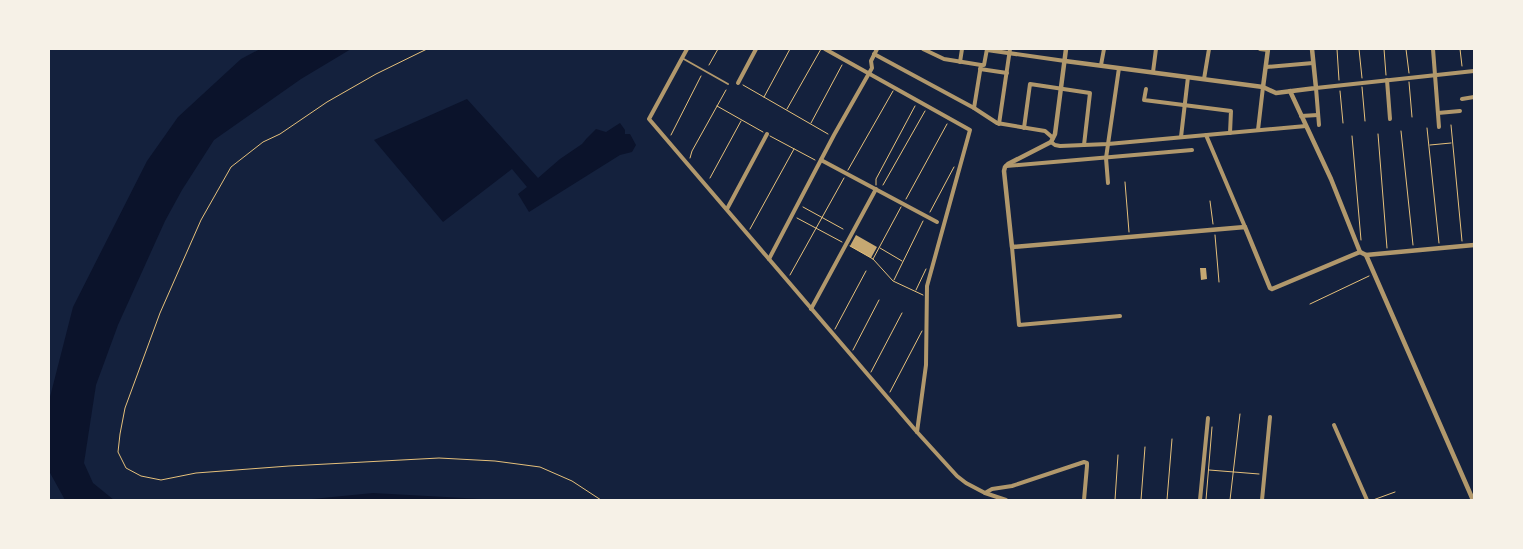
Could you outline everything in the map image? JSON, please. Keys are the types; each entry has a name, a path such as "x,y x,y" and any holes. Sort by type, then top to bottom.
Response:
{"street":[{"path":"688,49 649,119 917,432 957,476 985,493 1004,500 1002,487"},
{"path":"738,83 756,49"},
{"path":"823,49 970,130 927,286 926,365 917,432"},
{"path":"769,259 833,137 872,68 871,60 877,49"},
{"path":"923,49 944,59 1007,73"},
{"path":"960,62 962,49"},
{"path":"1005,167 1052,140 1057,126 1066,49"},
{"path":"1101,66 1104,49"},
{"path":"1153,72 1156,49"},
{"path":"1204,79 1209,49"},
{"path":"1258,130 1268,49 1260,49"},
{"path":"1312,49 1319,125"},
{"path":"1433,49 1439,127"},
{"path":"974,108 981,67 984,65 987,50 1009,51 1101,66 1264,87 1276,93 1474,71"},
{"path":"999,124 1009,51"},
{"path":"874,54 974,108 999,124 1045,131 1060,146 1108,144 1306,126"},
{"path":"1266,67 1313,63"},
{"path":"1108,183 1106,158 1119,68"},
{"path":"1181,137 1188,77"},
{"path":"1387,80 1390,119"},
{"path":"1024,128 1030,84 1090,93 1084,145"},
{"path":"1146,89 1144,100 1231,111 1230,133"},
{"path":"1290,91 1331,179 1360,252 1366,255 1388,254 1474,245"},
{"path":"1462,99 1474,98"},
{"path":"1438,112 1460,111"},
{"path":"1301,116 1318,115"},
{"path":"727,209 767,134"},
{"path":"1206,136 1270,288 1272,289 1360,252"},
{"path":"1005,167 1192,150"},
{"path":"821,160 937,222"},
{"path":"1005,167 1019,325 1120,316"},
{"path":"811,309 876,189"},
{"path":"1012,247 1245,227"},
{"path":"1366,255 1473,500"},
{"path":"1200,500 1208,418"},
{"path":"1262,500 1270,418"},
{"path":"1334,425 1367,500"},
{"path":"985,493 992,489 1012,486 1080,462 1087,463 1084,500"}],"lane":[{"path":"682,58 728,84"}],"path":[{"path":"427,49 376,74 327,102 280,134 262,142 231,167 201,220 160,313 125,408 118,452 126,468 140,476 161,480 196,473 289,466 438,458 495,461 540,467 572,481 601,500"},
{"path":"709,65 718,49"},
{"path":"764,97 790,49"},
{"path":"787,110 823,49"},
{"path":"1384,49 1387,80"},
{"path":"1460,49 1463,72"},
{"path":"810,124 844,60"},
{"path":"671,135 701,76"},
{"path":"738,83 833,137"},
{"path":"790,276 895,88"},
{"path":"690,158 692,151 726,90"},
{"path":"876,189 876,179 918,101"},
{"path":"882,185 928,106"},
{"path":"873,259 950,119"},
{"path":"710,178 741,120"},
{"path":"1451,125 1463,246"},
{"path":"1427,128 1439,249"},
{"path":"1401,131 1414,251"},
{"path":"1378,134 1388,254"},
{"path":"1352,136 1362,244"},
{"path":"1429,145 1452,143"},
{"path":"750,229 794,149"},
{"path":"1125,182 1130,237"},
{"path":"1210,201 1219,282"},
{"path":"798,204 843,229"},
{"path":"879,247 903,262"},
{"path":"915,292 926,270"},
{"path":"835,329 866,271"},
{"path":"1310,304 1375,274"},
{"path":"893,281 927,297"},
{"path":"852,350 879,300"},
{"path":"871,372 902,313"},
{"path":"890,393 925,327"},
{"path":"1230,500 1240,414"},
{"path":"1206,500 1213,423"},
{"path":"1167,500 1172,439"},
{"path":"1141,500 1145,447"},
{"path":"1115,500 1118,455"},
{"path":"1209,470 1259,475"},
{"path":"1373,500 1395,492"}],"water":[{"path":"260,49 351,49 301,79 214,140 182,190 165,221 118,325 96,385 84,463 93,483 114,500 65,500 49,471 49,411 50,397 73,307 147,161 178,117 241,59"},
{"path":"467,99 538,178 560,159 582,144 596,129 606,132 620,123 625,130 625,134 630,134 636,145 632,152 620,155 529,212 518,194 527,187 512,169 443,222 374,140"},
{"path":"373,493 500,500 302,500"}],"building":[{"path":"856,235 877,247 871,258 850,246"},
{"path":"1200,268 1206,268 1207,279 1201,280"}]}
